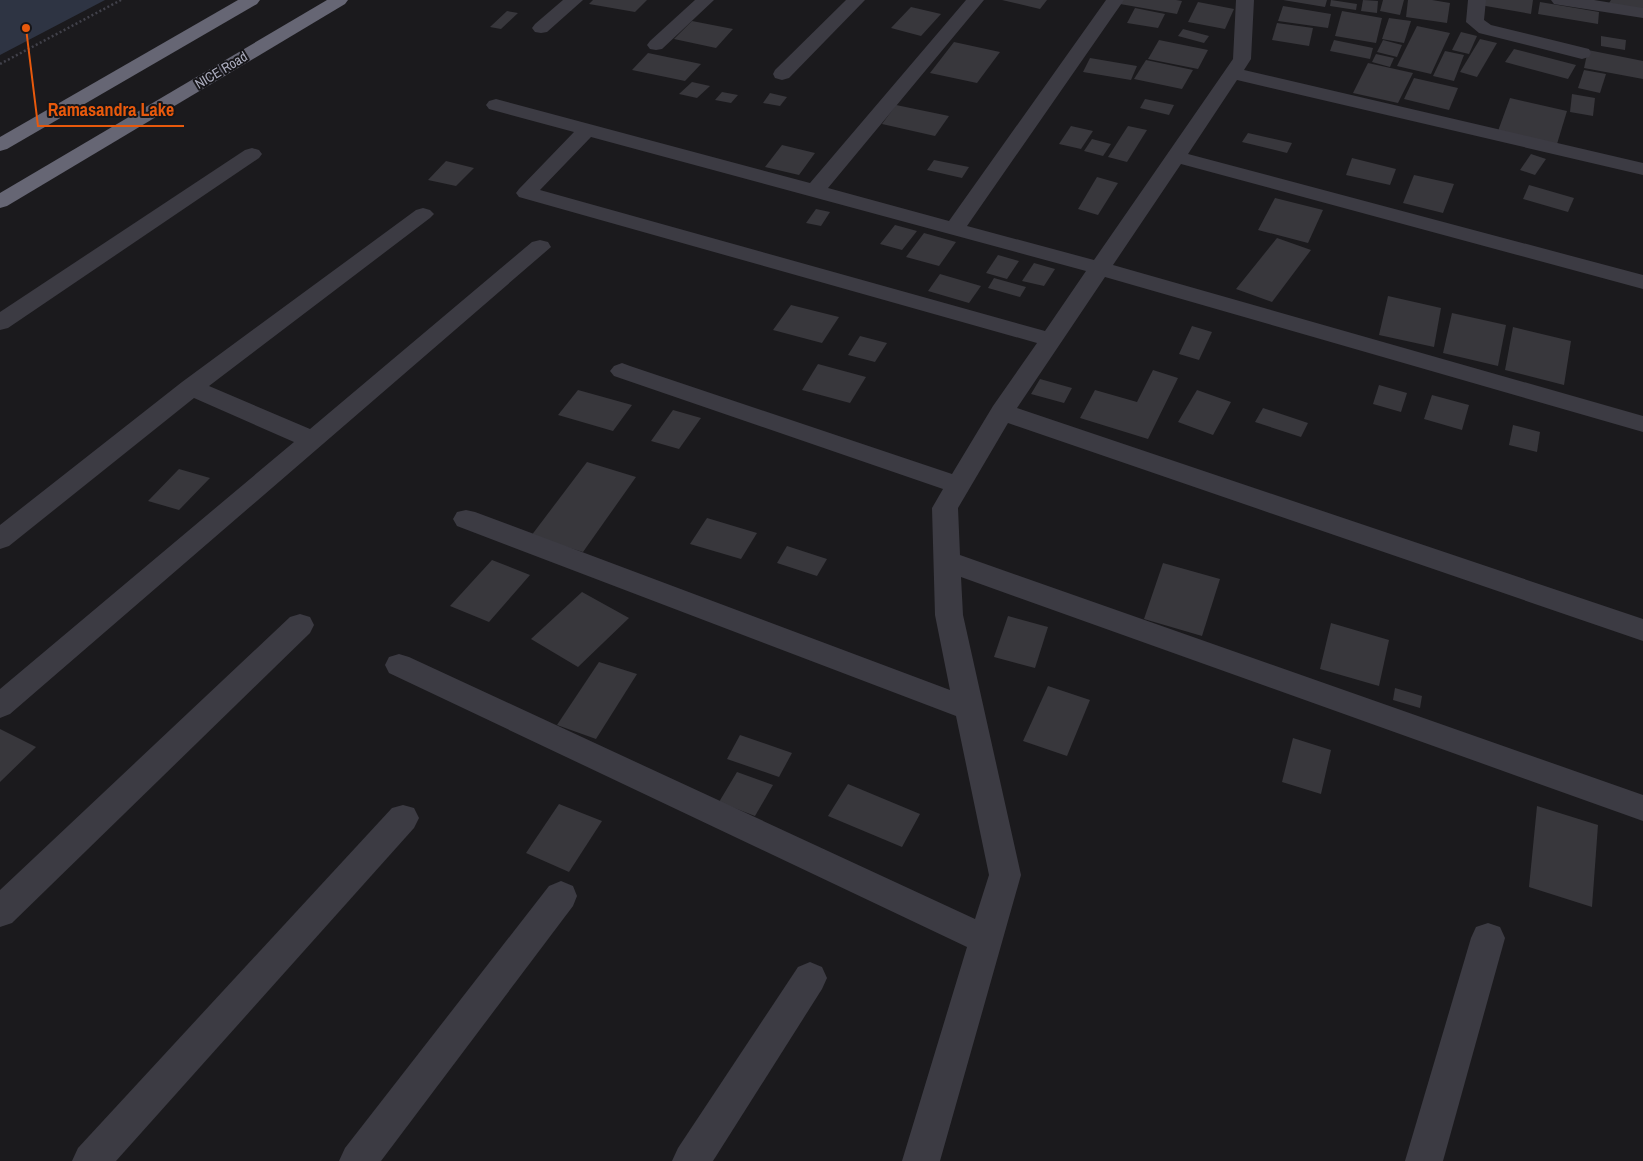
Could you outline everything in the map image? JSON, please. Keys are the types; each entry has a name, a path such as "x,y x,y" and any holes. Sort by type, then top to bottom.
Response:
{"highway":[{"path":"0,145 251,0"},
{"name":"NICE Road","path":"0,202 339,0"}],"street":[{"path":"541,28 574,0"},
{"path":"656,45 705,0"},
{"path":"782,74 856,0"},
{"path":"815,191 975,0"},
{"path":"955,228 1115,0"},
{"path":"921,1161 1005,875 949,615 944,508 1002,412 1242,59 1245,0"},
{"path":"1477,0 1475,22 1485,29 1582,53"},
{"path":"1560,0 1643,13"},
{"path":"1233,73 1643,169"},
{"path":"496,105 1100,268 1643,424"},
{"path":"588,129 526,193 1051,340"},
{"path":"0,323 252,154"},
{"path":"1176,157 1643,282"},
{"path":"0,539 191,388 423,214"},
{"path":"0,706 540,248"},
{"path":"622,371 958,485"},
{"path":"191,388 313,440"},
{"path":"1002,412 1643,630"},
{"path":"466,519 969,709"},
{"path":"947,561 1643,808"},
{"path":"0,912 300,624"},
{"path":"399,665 986,940"},
{"path":"92,1161 403,818"},
{"path":"358,1161 561,896"},
{"path":"1424,1161 1488,938"},
{"path":"691,1161 810,978"}],"path":[{"path":"0,64 121,0"}],"water":[{"path":"0,0 105,0 0,55"}],"building":[{"path":"593,0 647,0 635,12 589,4"},
{"path":"1002,0 1047,0 1040,9"},
{"path":"1123,0 1182,1 1177,14 1120,4"},
{"path":"1283,0 1327,0 1325,7"},
{"path":"1331,0 1357,4 1356,10 1330,6"},
{"path":"1363,0 1378,1 1377,13 1361,11"},
{"path":"1383,0 1404,0 1400,15 1380,11"},
{"path":"1408,0 1432,0 1450,3 1447,23 1406,17"},
{"path":"1481,0 1533,0 1531,14 1480,5"},
{"path":"1611,0 1643,0 1643,10 1609,3"},
{"path":"1198,2 1234,9 1225,29 1188,22"},
{"path":"1540,2 1599,12 1598,24 1538,14"},
{"path":"1283,6 1331,14 1328,28 1278,21"},
{"path":"911,7 941,14 921,36 891,28"},
{"path":"1135,8 1165,14 1158,28 1127,23"},
{"path":"507,11 518,13 501,29 490,27"},
{"path":"1342,11 1382,18 1376,43 1335,36"},
{"path":"1389,18 1411,21 1404,43 1382,39"},
{"path":"692,21 733,29 716,48 674,39"},
{"path":"1277,23 1313,28 1309,46 1272,40"},
{"path":"1417,26 1450,33 1431,74 1397,66"},
{"path":"1183,29 1209,36 1204,43 1178,36"},
{"path":"1461,32 1477,36 1469,54 1452,50"},
{"path":"1601,36 1626,40 1625,50 1601,46"},
{"path":"1480,39 1497,43 1477,77 1460,72"},
{"path":"1159,40 1208,50 1198,69 1148,59"},
{"path":"1334,40 1373,48 1370,59 1330,51"},
{"path":"1383,40 1402,45 1397,57 1377,52"},
{"path":"954,42 1000,52 977,83 930,73"},
{"path":"1514,49 1576,65 1568,79 1505,62"},
{"path":"1588,50 1643,61 1643,79 1584,68"},
{"path":"1445,51 1464,55 1454,81 1433,76"},
{"path":"648,53 701,64 685,81 632,70"},
{"path":"1376,54 1394,58 1390,67 1372,62"},
{"path":"1090,58 1137,66 1131,80 1083,72"},
{"path":"1146,60 1193,70 1182,89 1134,79"},
{"path":"1368,63 1413,73 1398,103 1353,93"},
{"path":"1584,70 1606,74 1600,93 1578,88"},
{"path":"1414,78 1458,88 1449,110 1404,99"},
{"path":"692,82 710,86 697,98 679,94"},
{"path":"722,92 738,95 731,103 715,100"},
{"path":"770,93 787,97 780,106 763,103"},
{"path":"1572,94 1595,98 1593,116 1570,112"},
{"path":"1510,98 1567,111 1557,144 1498,131"},
{"path":"1145,99 1174,105 1169,115 1140,108"},
{"path":"896,105 949,116 935,136 882,124"},
{"path":"1071,126 1093,131 1081,149 1059,144"},
{"path":"1128,126 1147,130 1127,162 1108,157"},
{"path":"1248,133 1292,143 1287,153 1242,142"},
{"path":"1092,139 1111,144 1103,156 1084,151"},
{"path":"782,145 815,153 799,175 765,167"},
{"path":"1531,154 1546,159 1535,175 1520,170"},
{"path":"1352,158 1396,169 1390,185 1346,175"},
{"path":"934,160 969,167 962,178 927,170"},
{"path":"446,161 474,168 456,186 428,180"},
{"path":"1414,175 1454,184 1443,213 1403,203"},
{"path":"1097,177 1118,183 1098,215 1078,209"},
{"path":"1529,185 1574,198 1568,212 1523,199"},
{"path":"1275,198 1323,210 1308,243 1258,230"},
{"path":"816,209 830,212 821,226 806,223"},
{"path":"895,225 917,231 902,250 880,244"},
{"path":"924,233 956,242 939,266 906,257"},
{"path":"1277,238 1311,250 1272,302 1236,289"},
{"path":"998,255 1019,261 1007,279 986,273"},
{"path":"1034,263 1055,269 1044,286 1022,281"},
{"path":"940,274 981,286 969,303 928,291"},
{"path":"994,278 1026,287 1020,297 988,288"},
{"path":"1388,296 1441,308 1434,347 1379,335"},
{"path":"791,305 839,317 822,343 773,330"},
{"path":"1452,313 1506,325 1498,366 1443,353"},
{"path":"1192,326 1212,332 1199,360 1179,354"},
{"path":"1513,327 1571,341 1564,385 1505,370"},
{"path":"860,336 887,343 875,362 848,355"},
{"path":"818,364 866,377 850,403 802,390"},
{"path":"1153,370 1178,378 1148,439 1080,418 1095,390 1137,402"},
{"path":"1040,379 1072,388 1064,403 1031,394"},
{"path":"1379,385 1407,393 1401,412 1373,404"},
{"path":"578,390 632,405 613,431 558,415"},
{"path":"1197,390 1231,402 1213,435 1178,422"},
{"path":"1432,395 1469,405 1462,430 1424,419"},
{"path":"1263,408 1308,423 1301,437 1255,422"},
{"path":"673,410 701,418 679,449 651,441"},
{"path":"1513,425 1540,432 1537,452 1509,445"},
{"path":"587,462 636,477 583,552 531,536"},
{"path":"179,469 210,478 179,510 148,501"},
{"path":"707,518 757,533 741,559 690,544"},
{"path":"787,546 827,559 817,576 777,563"},
{"path":"492,560 530,575 489,622 450,606"},
{"path":"1163,563 1220,579 1202,636 1144,619"},
{"path":"582,592 629,618 578,667 531,639"},
{"path":"1008,616 1048,627 1035,668 994,657"},
{"path":"1331,623 1389,640 1379,686 1320,669"},
{"path":"599,662 637,674 596,739 557,725"},
{"path":"1048,686 1090,700 1067,756 1023,741"},
{"path":"1395,688 1422,696 1420,708 1393,700"},
{"path":"0,729 36,747 0,782"},
{"path":"740,735 792,753 779,777 727,759"},
{"path":"1293,738 1331,750 1321,794 1282,782"},
{"path":"737,772 773,785 755,816 719,802"},
{"path":"848,784 920,814 902,847 828,816"},
{"path":"559,804 602,821 569,872 526,853"},
{"path":"1537,806 1598,825 1592,907 1529,887"}],"place":[{"name":"Ramasandra Lake","path":"26,28"}]}
